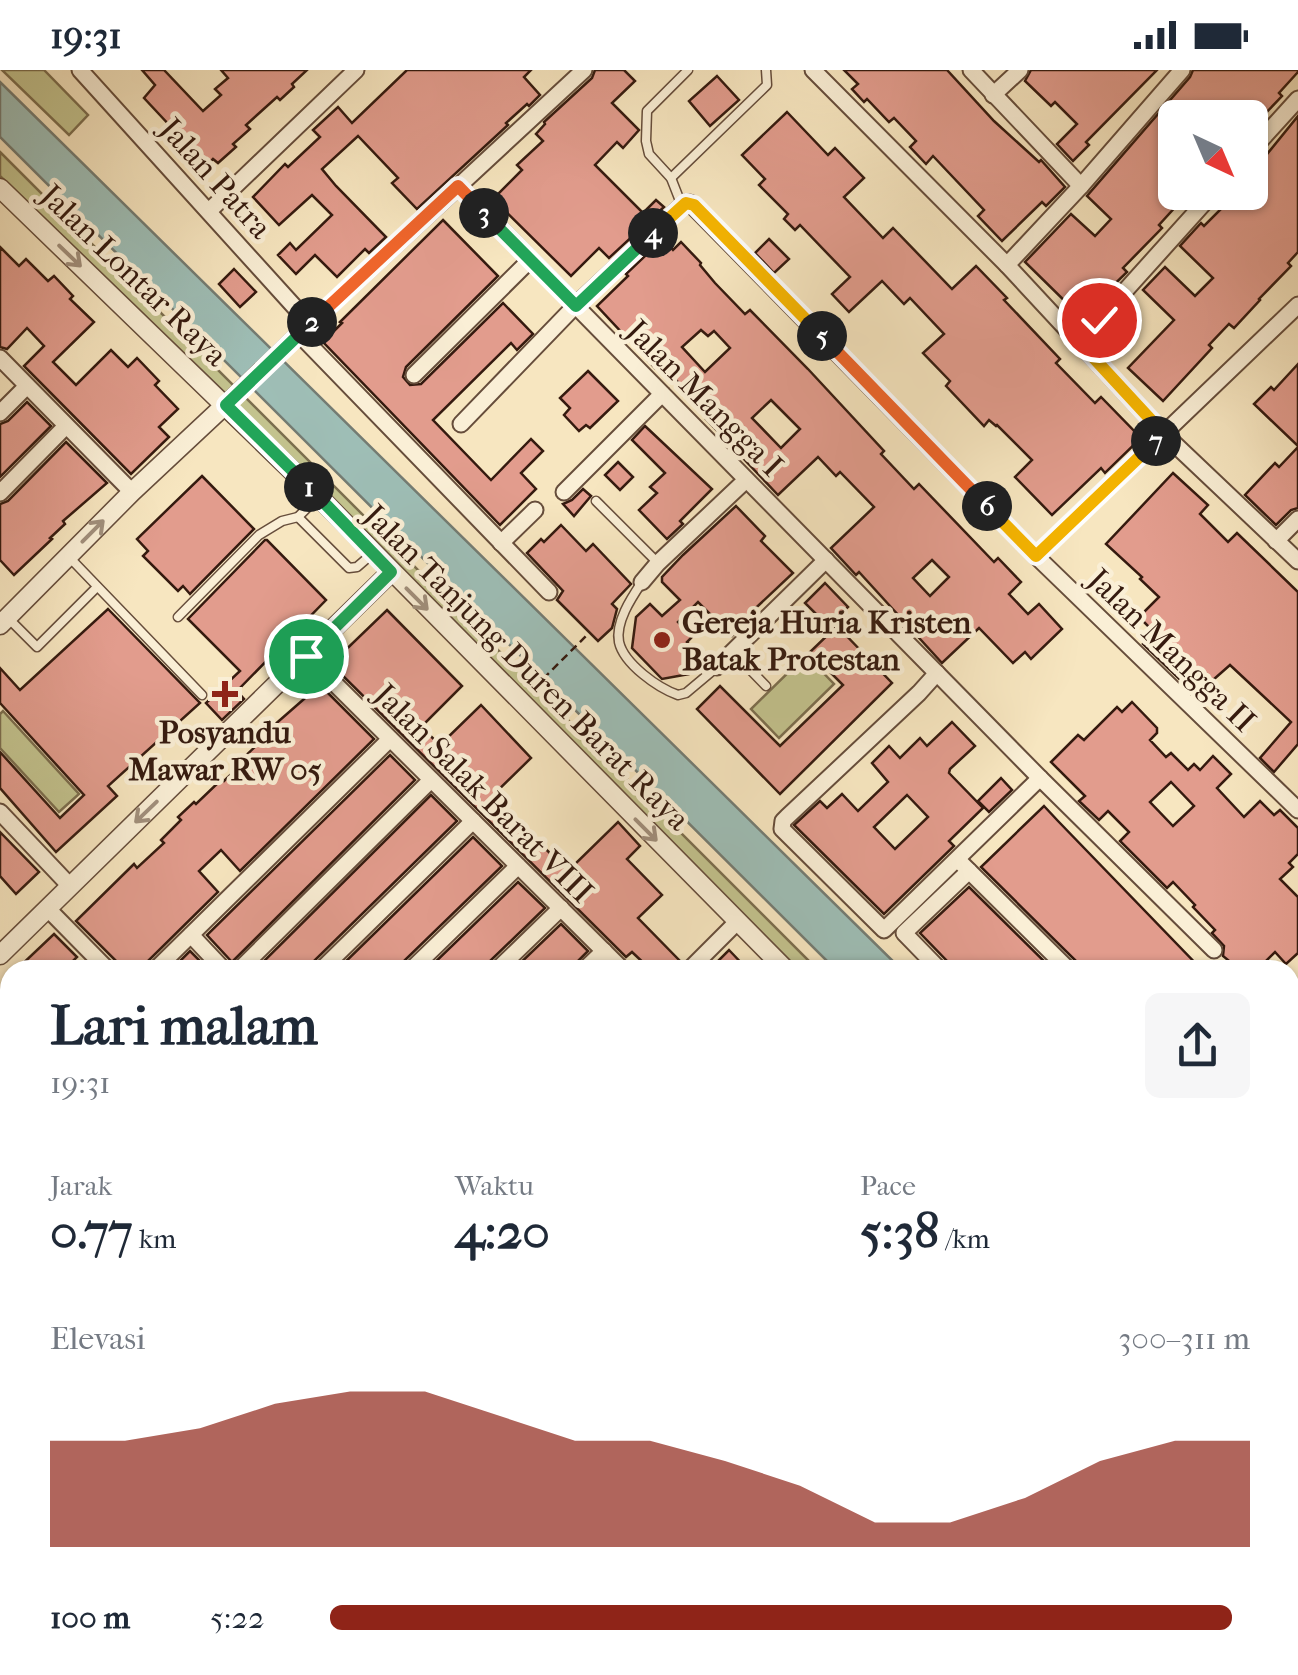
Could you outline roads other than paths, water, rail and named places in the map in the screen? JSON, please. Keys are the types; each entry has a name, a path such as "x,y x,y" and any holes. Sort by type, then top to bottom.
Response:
{"street":[{"name":"Jalan Patra","path":"80,70 210,211 304,329 549,592"},
{"path":"210,211 356,70"},
{"path":"4,621 132,492 584,70"},
{"path":"813,70 1006,265 1164,434 1298,561"},
{"path":"971,70 1081,186"},
{"path":"993,95 1020,70"},
{"path":"1006,265 1182,70"},
{"path":"1268,132 1298,99"},
{"path":"458,186 576,306"},
{"name":"Jalan Lontar Raya","path":"0,188 228,403"},
{"name":"Jalan Mangga II","path":"682,206 694,205 1036,556 1298,810"},
{"path":"461,424 576,306 682,206"},
{"path":"1079,342 1198,210"},
{"path":"414,376 530,260"},
{"name":"Jalan Mangga I","path":"576,306 1214,950"},
{"path":"1036,556 1298,306"},
{"path":"0,358 132,492"},
{"path":"0,412 27,386"},
{"path":"564,492 662,394"},
{"name":"Jalan Tanjung Duren Barat Raya","path":"228,403 776,960"},
{"path":"0,493 66,426"},
{"path":"642,582 746,480"},
{"path":"501,543 535,510"},
{"path":"1276,542 1298,519"},
{"path":"717,667 826,560"},
{"path":"0,956 391,572"},
{"name":"Jalan Salak Barat VIII","path":"306,656 613,960"},
{"path":"937,673 786,817 782,829 884,930 964,865"},
{"path":"166,960 390,738"},
{"path":"930,960 904,933 1040,778"},
{"path":"249,960 431,780"},
{"path":"0,812 70,886"},
{"path":"331,960 473,821"},
{"path":"964,865 1059,960"},
{"path":"421,960 518,866"},
{"path":"48,908 98,960"},
{"path":"506,960 560,908"},
{"path":"699,960 737,922"},
{"path":"191,936 214,960"},
{"path":"595,960 604,951"}],"lane":[{"path":"682,206 671,178 649,154 647,111 688,70"},
{"path":"671,178 767,85 766,70"},
{"path":"178,617 259,535 282,521 298,517 318,497"},
{"path":"596,501 658,563"},
{"path":"298,517 349,568 357,567 372,553"},
{"path":"68,556 202,695"},
{"path":"642,582 630,601 618,636 635,666 652,682 678,695 686,693 717,667"},
{"path":"4,621 37,647 97,588"},
{"path":"733,652 766,686"}],"water":[{"path":"0,82 892,960 826,960 0,137"}],"place":[{"name":"Gereja Huria Kristen Batak Protestan","path":"662,640"},
{"name":"Posyandu Mawar RW 05","path":"225,694"}]}
